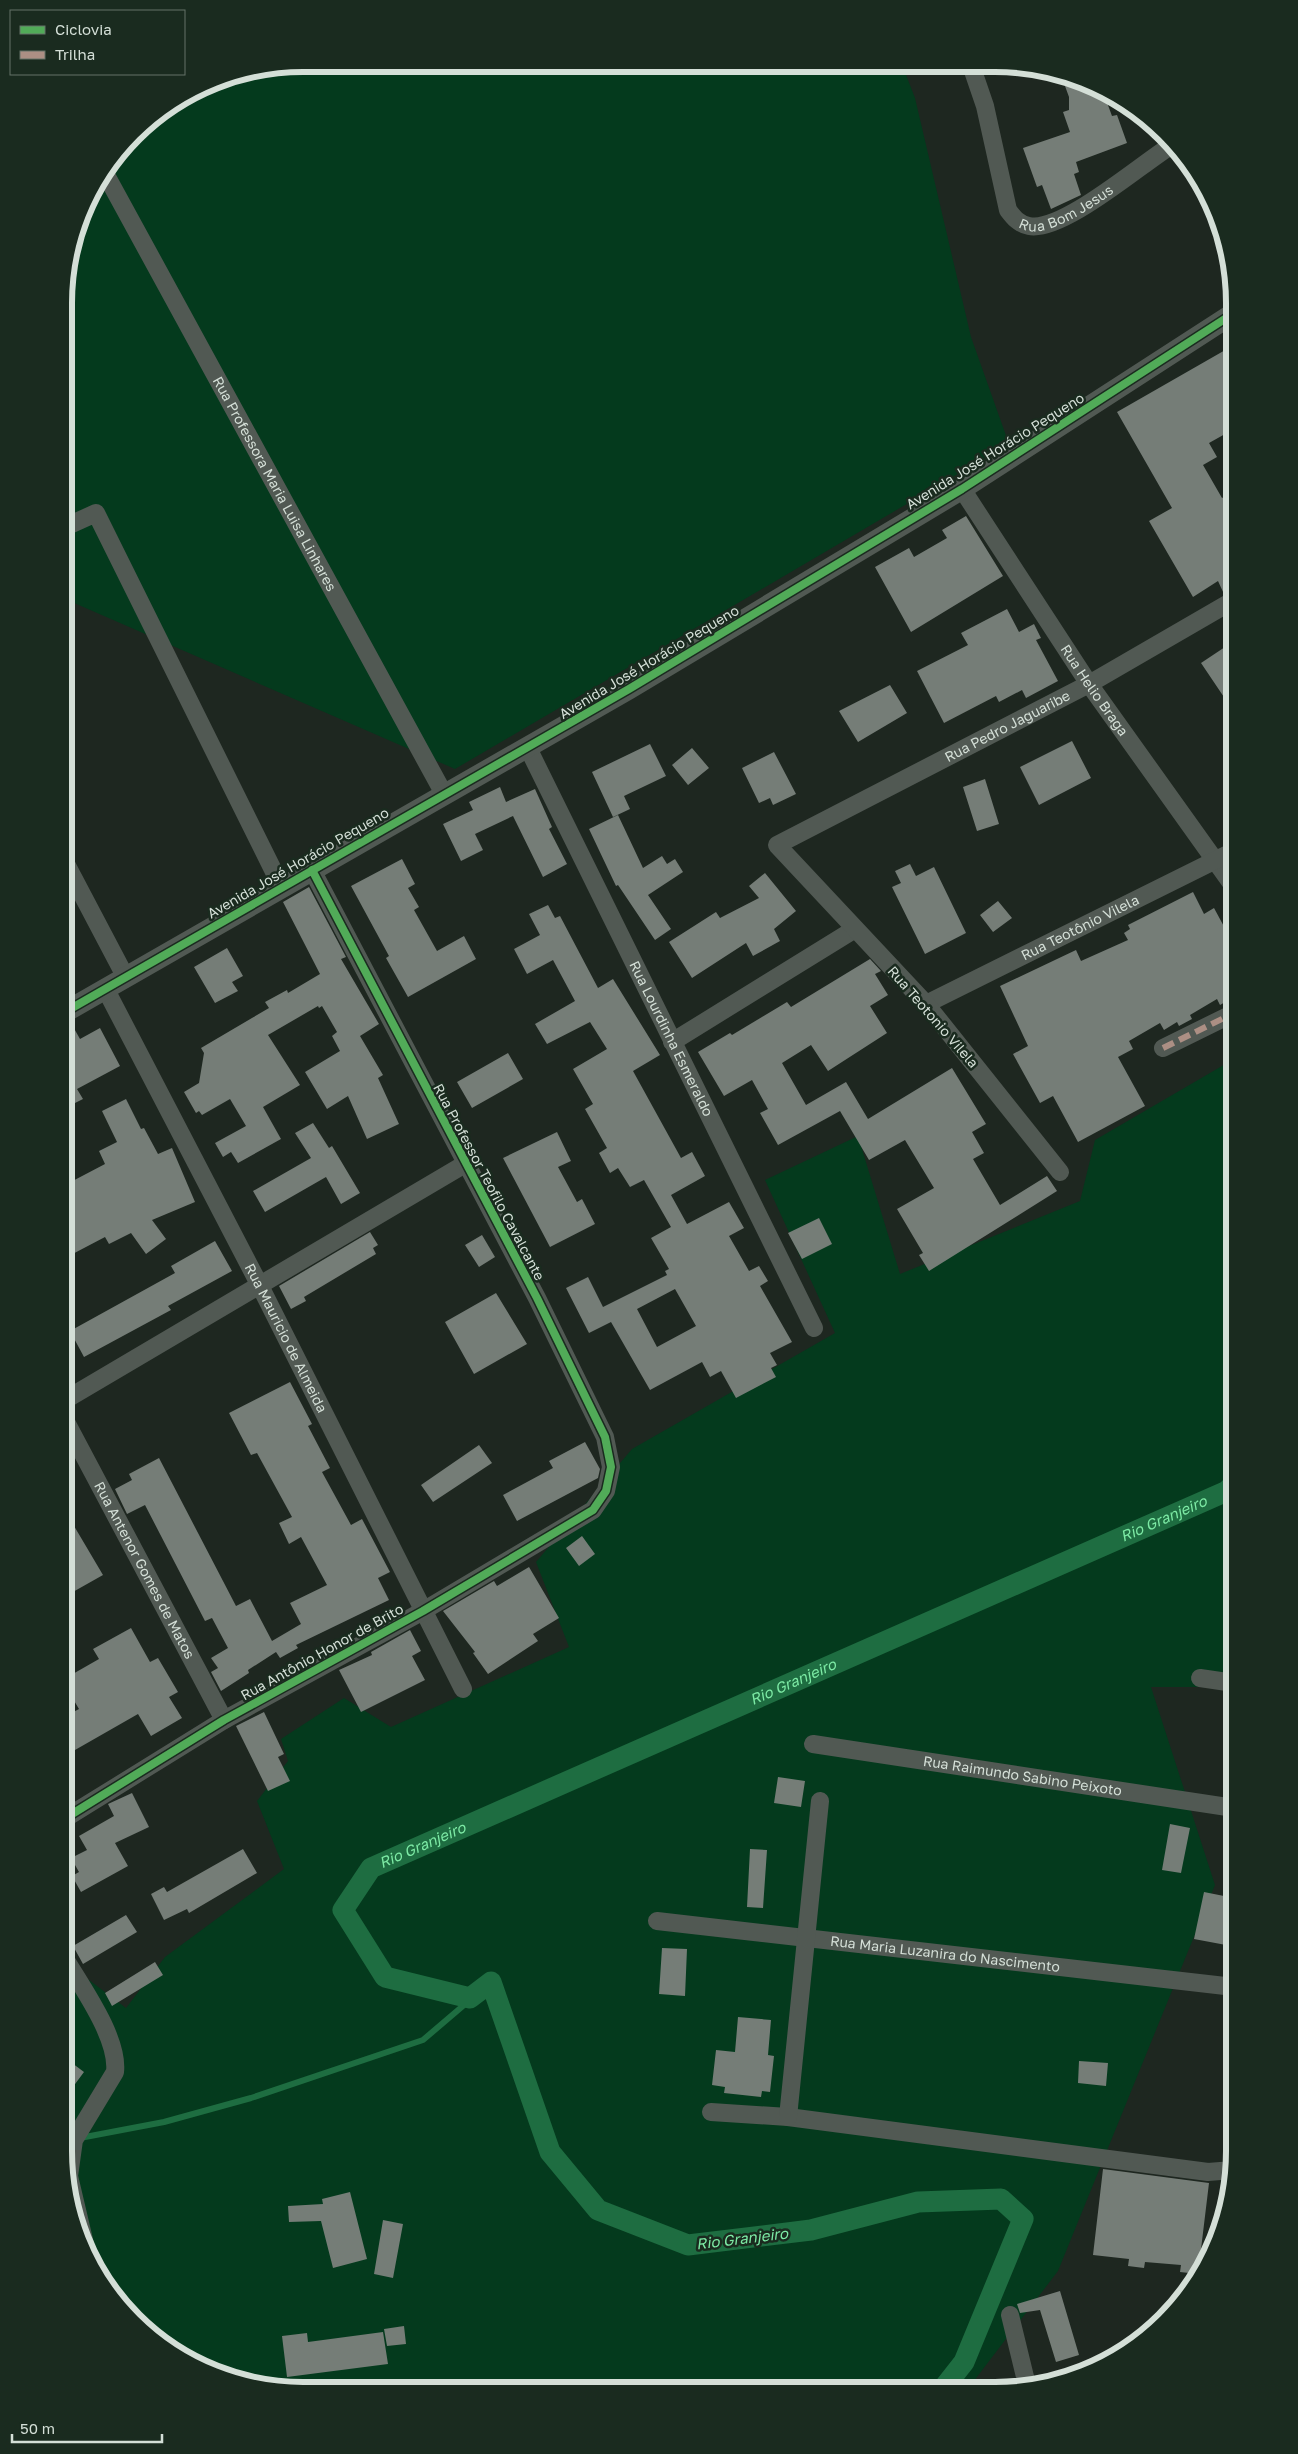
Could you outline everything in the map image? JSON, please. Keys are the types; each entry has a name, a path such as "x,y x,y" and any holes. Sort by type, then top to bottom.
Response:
{"street":[{"name":"Rua Bom Jesus","path":"973,72 985,106 1008,210 1019,224 1030,227 1043,226 1069,216 1166,149"},
{"name":"Rua Professora Maria Luisa Linhares","path":"108,179 444,794"},
{"name":"Avenida José Horácio Pequeno","path":"72,1008 444,794 528,748 962,488 1226,318"},
{"name":"Rua Helio Braga","path":"962,488 1089,684 1226,874"},
{"path":"72,524 96,513 282,888"},
{"name":"Rua Pedro Jaguaribe","path":"777,845 1089,684 1226,605"},
{"name":"Rua Lourdinha Esmeraldo","path":"528,748 814,1328"},
{"name":"Rua Teotonio Vilela","path":"777,845 926,1004 1060,1172"},
{"name":"Rua Teotônio Vilela","path":"926,1004 1226,855"},
{"name":"Rua Professor Teofilo Cavalcante","path":"312,870 537,1298 605,1436 611,1467 606,1491 593,1510"},
{"path":"72,875 126,976"},
{"path":"672,1042 855,929"},
{"name":"Rua Mauricio de Almeida","path":"105,988 259,1284 463,1689"},
{"path":"1163,1048 1226,1017"},
{"path":"72,1395 466,1164"},
{"name":"Rua Antenor Gomes de Matos","path":"72,1435 224,1720"},
{"name":"Rua Antônio Honor de Brito","path":"72,1814 224,1720 423,1611 593,1510"},
{"path":"1200,1678 1226,1682"},
{"name":"Rua Raimundo Sabino Peixoto","path":"813,1744 1226,1807"},
{"path":"788,2117 820,1801"},
{"name":"Rua Maria Luzanira do Nascimento","path":"657,1921 1226,1986"},
{"path":"72,1971 106,2031 113,2047 116,2062 114,2072 74,2140 72,2152"},
{"path":"711,2112 788,2117 1208,2172 1225,2171"},
{"path":"1010,2315 1026,2380"}],"green space":[{"path":"303,72 905,72 915,98 971,337 1009,444 455,769 72,602 72,303 74,273 80,243 90,215 111,175 140,140 175,111 215,90 243,80 273,74"},
{"path":"1226,1064 1226,1687 1151,1687 1215,1885 1058,2271 973,2382 303,2382 273,2380 243,2374 201,2358 163,2334 140,2314 111,2279 96,2253 80,2211 74,2181 72,2151 72,1967 126,2008 165,1957 284,1869 257,1801 288,1761 281,1739 344,1698 391,1727 569,1647 536,1562 632,1449 835,1333 765,1180 858,1136 900,1274 1080,1201 1095,1140"}],"building":[{"path":"1064,83 1106,101 1112,116 1117,115 1127,143 1076,162 1079,172 1074,174 1081,195 1051,209 1042,185 1037,187 1023,148 1070,132 1063,112 1069,110 1069,97"},
{"path":"1226,350 1226,433 1209,443 1217,457 1203,465 1222,498 1226,496 1226,593 1224,594 1218,581 1193,597 1149,521 1172,508 1117,412"},
{"path":"966,516 1003,576 911,632 875,567 909,548 914,557 947,538 942,530"},
{"path":"1007,609 1019,632 1034,624 1041,638 1036,640 1058,681 1026,698 1022,690 999,702 996,696 944,723 917,671 968,645 961,633"},
{"path":"1226,646 1226,700 1201,663"},
{"path":"890,685 907,713 858,742 839,711"},
{"path":"1072,741 1091,778 1039,805 1020,767"},
{"path":"650,744 666,776 624,796 630,809 613,817 592,772"},
{"path":"692,748 709,768 688,785 672,765"},
{"path":"774,752 796,794 773,805 770,798 759,803 742,768"},
{"path":"985,779 999,824 977,831 963,787"},
{"path":"500,787 506,802 535,789 552,827 549,829 567,864 543,877 513,816 475,834 483,850 461,861 443,824 473,810 469,802"},
{"path":"618,815 643,868 662,856 667,864 675,859 683,872 648,895 671,929 655,940 618,885 616,886 589,829"},
{"path":"402,859 415,884 408,888 419,907 414,910 437,951 464,936 476,959 408,997 386,958 389,956 351,886"},
{"path":"910,864 916,876 934,867 966,933 925,954 892,887 901,883 895,871"},
{"path":"765,873 796,911 774,929 780,941 753,956 746,943 692,978 669,942 716,912 720,918 759,898 749,886"},
{"path":"309,887 346,957 341,959 379,1024 360,1036 383,1075 378,1078 399,1124 367,1139 348,1096 327,1109 305,1072 340,1051 332,1036 337,1032 322,1006 319,1008 318,1006 268,1035 300,1085 263,1107 281,1139 238,1163 231,1152 223,1157 215,1143 246,1126 230,1099 202,1115 199,1111 196,1113 184,1092 199,1083 204,1053 201,1048 269,1008 265,1002 287,990 288,993 320,974 283,902"},
{"path":"1193,892 1204,914 1214,908 1226,930 1226,1002 1220,1005 1217,999 1190,1015 1192,1019 1179,1026 1177,1022 1164,1030 1160,1023 1129,1041 1133,1049 1118,1057 1145,1106 1078,1142 1053,1096 1040,1103 1013,1054 1028,1046 1000,986 1076,950 1081,961 1128,940 1124,933 1130,929 1128,925"},
{"path":"998,901 1012,918 993,932 980,915"},
{"path":"548,905 555,918 560,916 598,988 613,979 660,1055 633,1071 681,1158 692,1152 705,1176 671,1195 687,1224 729,1202 744,1228 729,1236 749,1271 759,1266 768,1281 760,1286 792,1342 770,1353 777,1365 771,1368 776,1377 736,1398 721,1371 710,1377 702,1362 650,1390 611,1322 589,1333 566,1288 588,1277 603,1307 667,1275 665,1271 669,1269 651,1238 671,1227 644,1180 630,1187 618,1168 610,1173 599,1153 607,1148 585,1109 593,1104 573,1069 607,1049 590,1022 547,1044 535,1024 575,1001 553,960 527,974 514,949 540,935 529,914","holes":["675,1289 696,1326 657,1347 637,1309"]},
{"path":"227,948 243,976 232,982 238,991 215,1003 194,967"},
{"path":"870,959 881,971 875,974 888,995 870,1006 887,1033 828,1071 811,1045 782,1063 806,1105 846,1082 868,1119 952,1068 986,1124 972,1132 984,1153 973,1159 1000,1205 1047,1176 1057,1191 929,1271 919,1255 923,1253 897,1209 934,1188 905,1140 869,1160 840,1111 778,1145 760,1113 768,1109 752,1080 724,1096 698,1052 730,1033 732,1035 787,1002 791,1007"},
{"path":"72,1025 80,1039 100,1028 120,1066 77,1089 83,1099 72,1104"},
{"path":"508,1053 523,1079 472,1108 457,1082"},
{"path":"126,1099 141,1129 144,1128 158,1154 172,1148 195,1202 152,1220 166,1239 146,1254 131,1233 109,1244 105,1237 72,1254 72,1181 105,1164 99,1151 117,1142 102,1111"},
{"path":"313,1123 329,1148 332,1146 360,1193 341,1204 326,1177 265,1212 253,1191 311,1158 295,1133"},
{"path":"557,1132 571,1161 558,1167 577,1202 582,1199 595,1224 550,1247 503,1158"},
{"path":"819,1218 832,1244 802,1259 788,1233"},
{"path":"370,1232 378,1245 373,1248 376,1254 304,1297 306,1301 291,1309 279,1286"},
{"path":"482,1235 495,1257 479,1267 465,1245"},
{"path":"215,1241 232,1271 168,1306 171,1310 84,1357 72,1335 72,1330 175,1273 171,1266"},
{"path":"496,1293 527,1344 474,1374 445,1322"},
{"path":"290,1382 312,1424 308,1426 330,1468 322,1472 351,1525 362,1519 390,1572 378,1578 389,1600 296,1645 298,1648 280,1658 276,1652 248,1670 249,1673 221,1691 211,1672 218,1668 211,1658 228,1648 212,1618 205,1621 145,1505 127,1514 115,1489 132,1480 129,1474 159,1458 236,1606 250,1599 272,1641 301,1624 290,1603 327,1585 301,1537 289,1544 279,1523 292,1517 257,1453 251,1455 229,1413"},
{"path":"585,1442 600,1469 598,1478 517,1521 503,1495 553,1468 549,1461"},
{"path":"479,1445 492,1463 433,1502 421,1485"},
{"path":"72,1523 103,1575 72,1592"},
{"path":"582,1536 595,1554 579,1566 566,1548"},
{"path":"529,1567 559,1618 533,1634 538,1641 488,1674 473,1653 475,1652 443,1611 494,1581 497,1586"},
{"path":"131,1628 150,1662 158,1658 178,1692 169,1697 182,1718 151,1736 138,1714 75,1750 72,1745 72,1713 79,1709 72,1697 72,1674 99,1659 93,1649"},
{"path":"410,1630 421,1651 412,1656 425,1680 361,1712 339,1670 372,1655 371,1652"},
{"path":"264,1712 284,1754 278,1757 290,1781 268,1791 236,1726"},
{"path":"778,1777 805,1781 801,1807 774,1803"},
{"path":"132,1793 149,1827 115,1843 128,1866 81,1892 72,1876 79,1872 72,1858 87,1850 79,1836 114,1816 108,1804"},
{"path":"1170,1824 1190,1828 1181,1873 1162,1870"},
{"path":"243,1849 257,1873 189,1913 187,1909 164,1920 151,1894 164,1887 167,1892"},
{"path":"750,1849 767,1850 763,1908 747,1907"},
{"path":"1204,1892 1226,1896 1226,1945 1194,1939"},
{"path":"126,1915 137,1932 83,1964 73,1946"},
{"path":"662,1948 687,1949 685,1996 659,1994"},
{"path":"155,1962 163,1975 112,2006 105,1993"},
{"path":"738,2017 771,2020 768,2055 774,2056 770,2092 762,2091 761,2097 724,2093 725,2087 712,2085 716,2050 735,2052"},
{"path":"1079,2061 1108,2063 1106,2086 1078,2083"},
{"path":"72,2063 84,2072 72,2088"},
{"path":"1103,2169 1209,2183 1200,2256 1191,2273 1180,2272 1181,2265 1145,2262 1144,2268 1128,2266 1129,2259 1093,2255"},
{"path":"350,2192 367,2259 333,2268 321,2221 289,2222 288,2206 323,2204 322,2199"},
{"path":"383,2220 403,2224 393,2278 374,2274"},
{"path":"1060,2291 1079,2355 1056,2362 1040,2310 1020,2313 1017,2304"},
{"path":"404,2326 406,2344 387,2346 384,2329"},
{"path":"383,2332 388,2364 287,2377 282,2336 307,2333 308,2342"}],"waterway":[{"name":"Rio Granjeiro","path":"948,2382 964,2362 1023,2219 1001,2199 918,2202 811,2230 688,2245 598,2210 550,2152 491,1982 470,1998 385,1977 343,1910 371,1868 1226,1491"},
{"path":"72,2139 164,2122 251,2098 423,2040 491,1982"}],"marked path":[{"path":"1163,1048 1226,1017"}],"cycle path":[{"path":"72,1008 629,689 962,489 1226,318"},
{"path":"72,1814 224,1720 423,1611 593,1510 606,1491 611,1467 605,1437 537,1298 312,870"}]}
